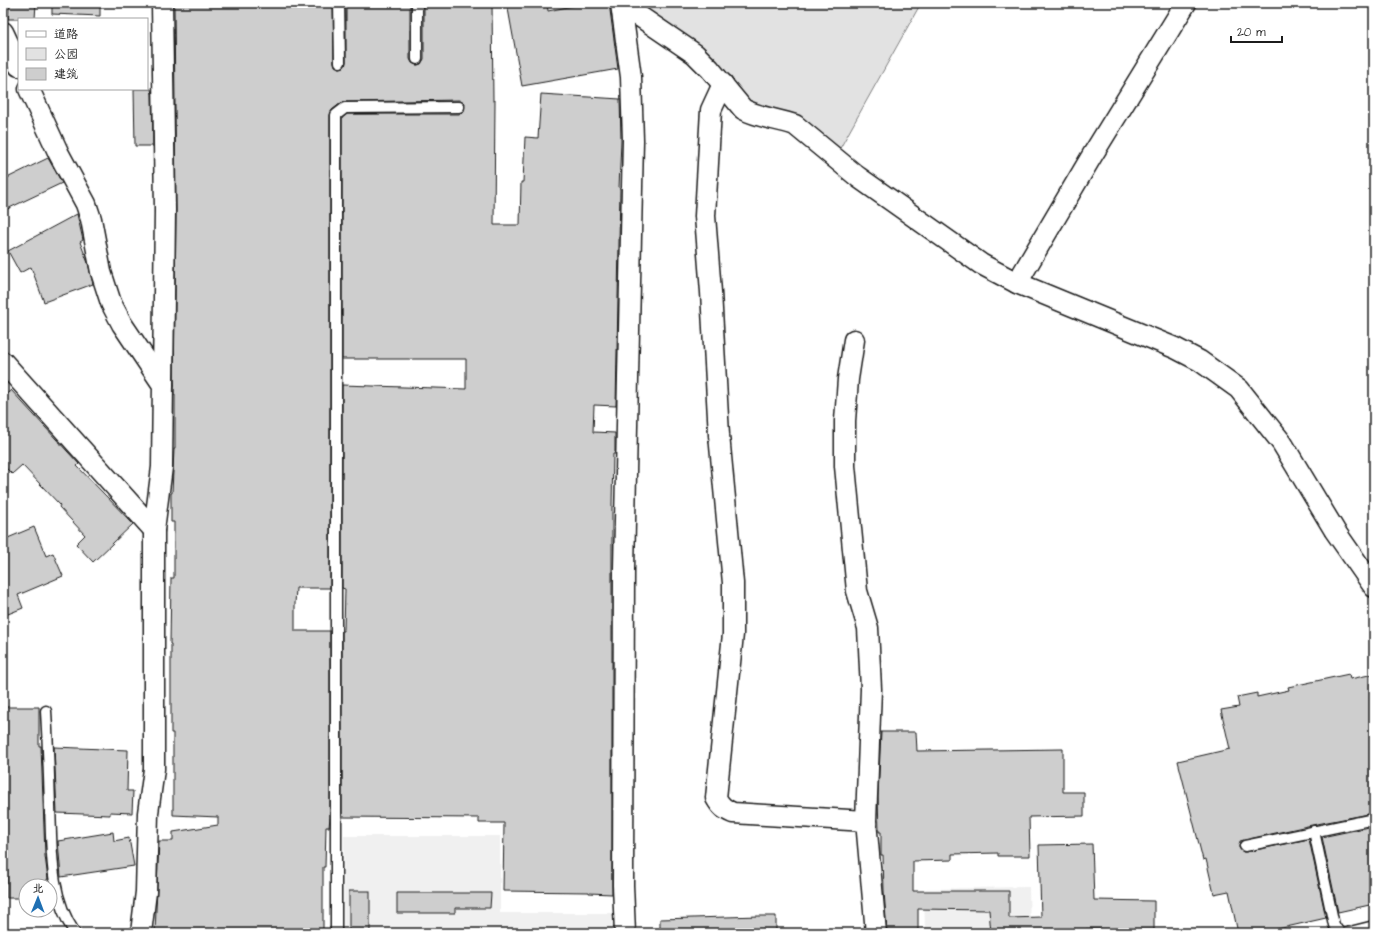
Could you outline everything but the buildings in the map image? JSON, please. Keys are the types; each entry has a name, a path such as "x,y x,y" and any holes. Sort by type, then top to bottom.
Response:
{"street":[{"path":"141,933 146,892 148,813 154,769 154,530 162,467 165,210 162,3"},
{"path":"1017,283 1093,154 1186,3"},
{"path":"620,4 695,54 723,84 743,109 750,113 795,125 858,177 981,264 1017,283 1175,348 1200,361 1239,389 1282,443 1335,531 1374,587"},
{"path":"620,4 631,77 633,140 624,569 623,885 625,933"},
{"path":"3,32 18,64"},
{"path":"723,84 711,110 705,216 712,292 719,435 733,583 733,634 716,798 720,806 733,813 866,821"},
{"path":"29,90 59,154 86,204 91,219 101,272 111,303 122,324 163,385"},
{"path":"854,340 848,379 845,428 845,466 857,591 868,628 871,689 866,821 876,933"},
{"path":"3,362 154,530"}],"lane":[{"path":"339,3 340,62"},
{"path":"417,3 417,59"},
{"path":"336,933 336,115 345,108 459,107"},
{"path":"46,711 53,868 58,896 69,924 75,933"},
{"path":"1245,846 1374,819"},
{"path":"1314,831 1334,925 1341,933"},
{"path":"1346,933 1374,926"}],"shaded area":[{"path":"344,836 500,836 500,913 616,913 617,933 344,933"},
{"path":"1029,887 1030,933 925,933 924,889"}],"green space":[{"path":"629,3 921,3 838,152 752,108"}]}
